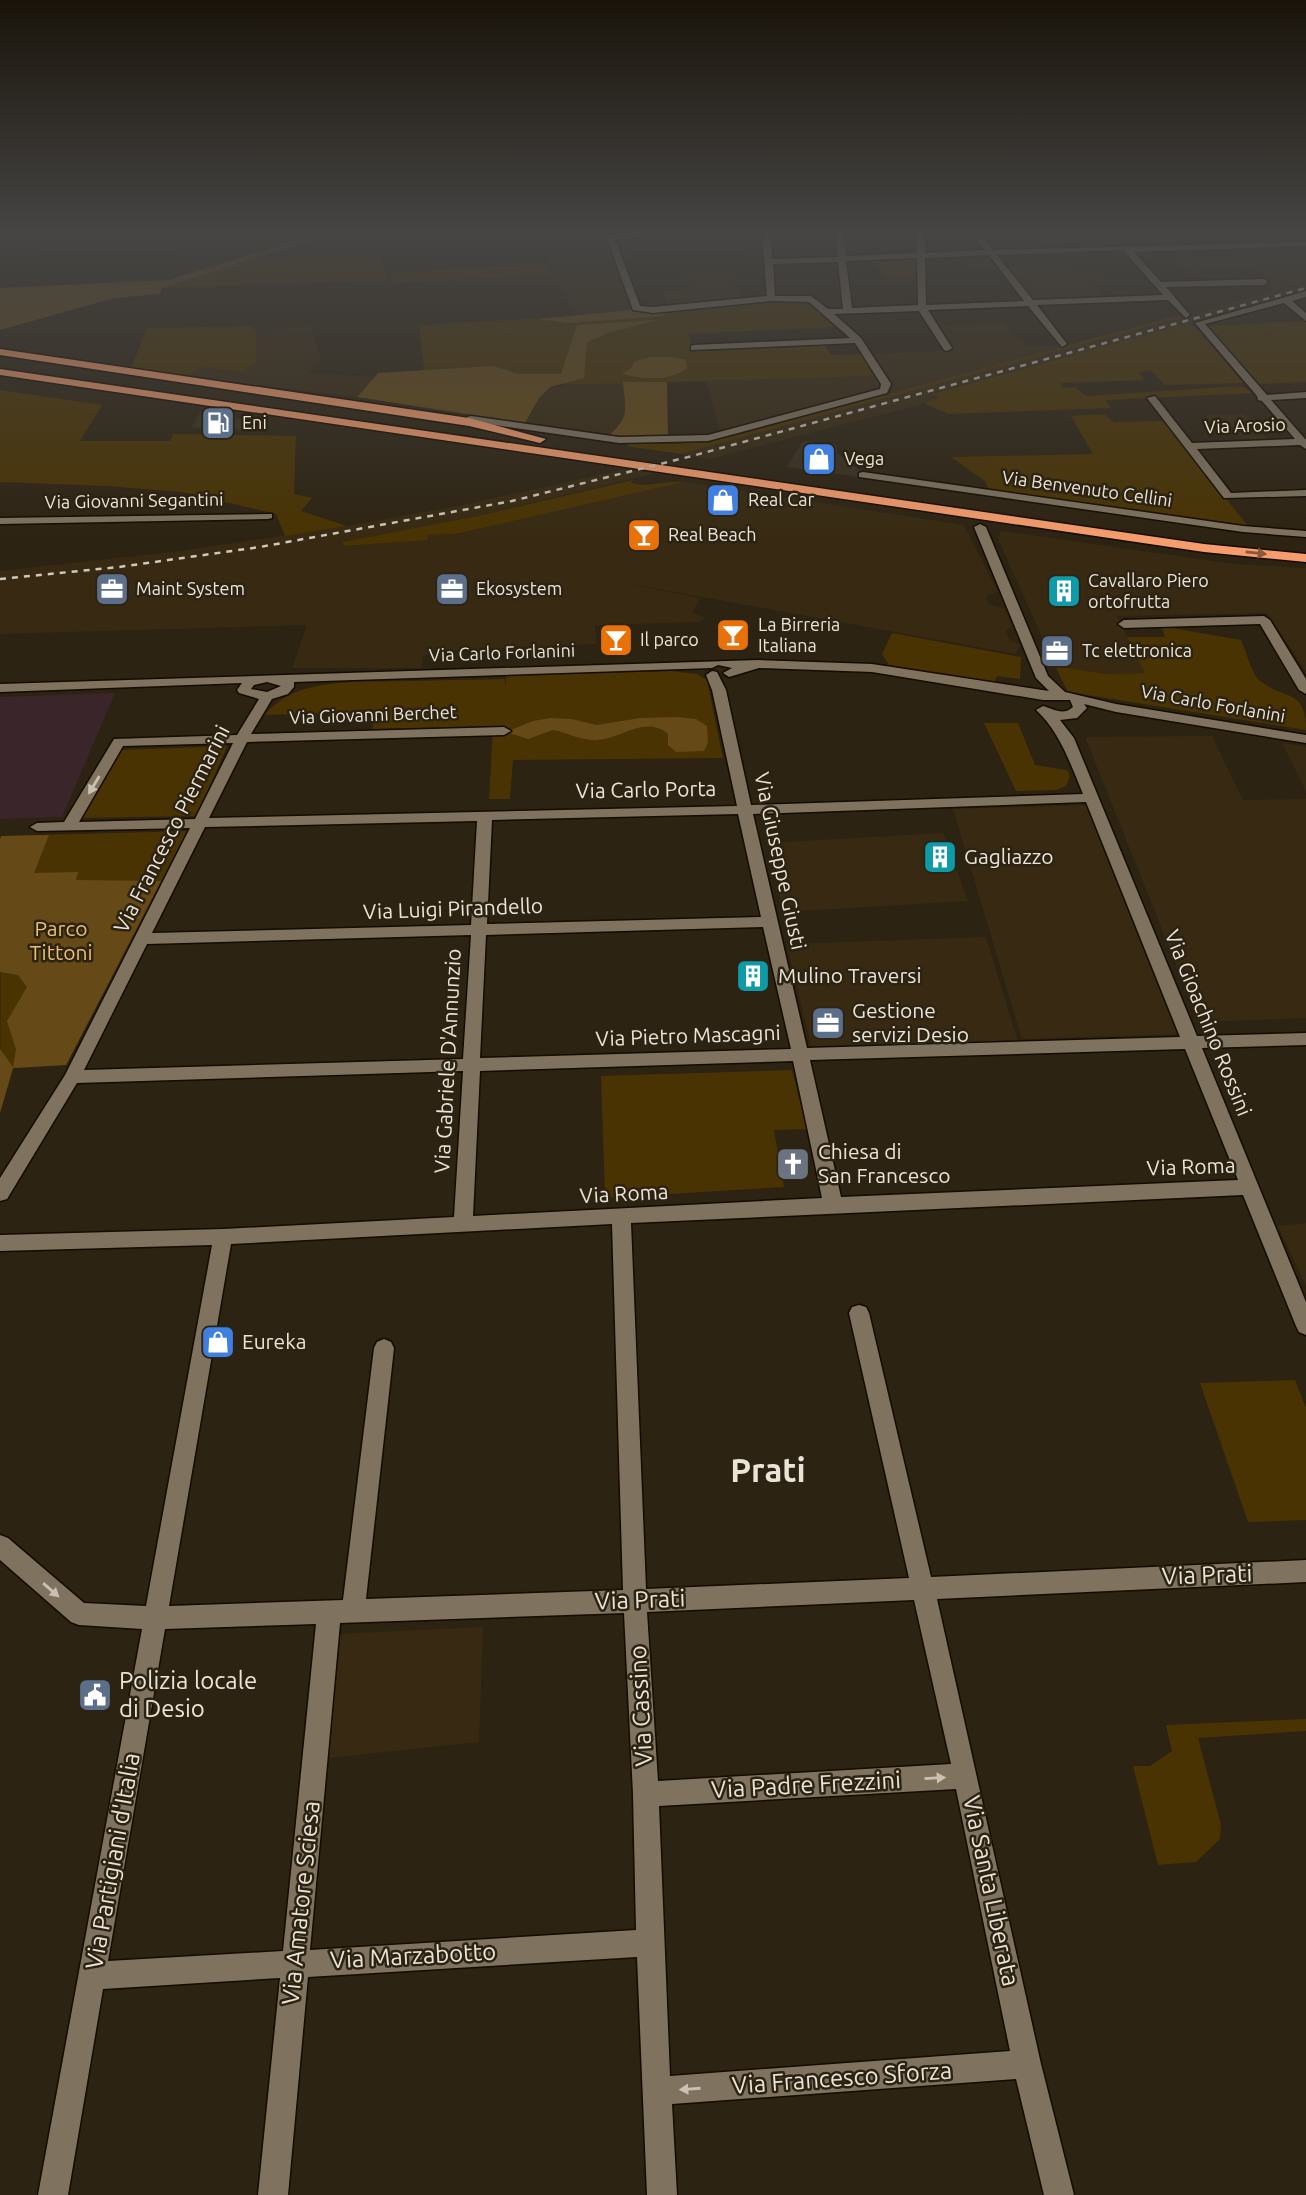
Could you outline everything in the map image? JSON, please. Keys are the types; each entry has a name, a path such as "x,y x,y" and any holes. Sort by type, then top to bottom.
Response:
{"highway":[{"path":"0,352 470,420 548,442"},
{"path":"0,363 1208,537 1306,545"},
{"path":"0,372 1204,548 1306,558"},
{"path":"0,382 348,431 458,438"}],"street":[{"path":"470,420 619,440 708,438 880,394 886,384 868,354 853,335"},
{"path":"939,335 947,348"},
{"path":"1056,335 1062,344"},
{"path":"1209,335 1261,398 1304,444"},
{"path":"694,348 858,340"},
{"path":"1261,398 1306,396"},
{"path":"1152,398 1228,496 1306,493"},
{"name":"Via Arosio","path":"1189,446 1304,444"},
{"name":"Via Benvenuto Cellini","path":"863,475 1243,529 1306,534"},
{"name":"Via Giovanni Segantini","path":"0,521 268,516"},
{"path":"980,527 1042,678 1076,708 1067,738"},
{"path":"1124,624 1264,620 1306,690"},
{"name":"Via Carlo Forlanini","path":"285,684 330,678 677,667 718,671 758,664 872,668 1010,690 1044,706 1113,707 1306,739"},
{"name":"Via Giuseppe Giusti","path":"718,671 719,690 768,922 803,1055 833,1205"},
{"path":"1042,678 1040,690 1044,706 1059,694"},
{"path":"248,692 245,684 258,679"},
{"path":"0,688 258,679 285,684 282,693 268,696 203,681"},
{"name":"Via Francesco Piermarini","path":"248,692 255,713"},
{"name":"Via Francesco Piermarini","path":"0,1194 72,1077 242,738 255,713 268,696"},
{"name":"Via Gioachino Rossini","path":"1044,706 1067,738 1306,1326"},
{"name":"Via Giovanni Berchet","path":"68,827 119,742 504,731"},
{"name":"Via Carlo Porta","path":"37,827 1092,798"},
{"name":"Via Gabriele D'Annunzio","path":"463,1226 485,814"},
{"name":"Via Luigi Pirandello","path":"140,939 768,922"},
{"name":"Via Pietro Mascagni","path":"72,1077 1306,1040"},
{"name":"Via Roma","path":"0,1242 223,1237 833,1205 1250,1187"},
{"name":"Via Cassino","path":"621,1216 635,1601 646,1794 662,2195"},
{"name":"Via Partigiani d'Italia","path":"53,2195 223,1237"},
{"name":"Via Santa Liberata","path":"859,1312 966,1776 1027,2064 1059,2195"},
{"name":"Via Amatore Sciesa","path":"273,2195 295,1962 341,1610 384,1348"},
{"name":"Via Prati","path":"0,1546 79,1614 155,1618 635,1601 1306,1571"},
{"name":"Via Padre Frezzini","path":"646,1794 966,1776"},
{"name":"Via Marzabotto","path":"92,1976 650,1943"},
{"name":"Via Francesco Sforza","path":"656,2091 1027,2064"}],"shaded area":[{"path":"256,335 314,335 321,360 309,373 373,377 357,397 188,377 201,367 242,372 257,362"},
{"path":"945,335 1016,335 1026,346 1056,345 1059,348 891,394 893,384 874,354 954,350"},
{"path":"1114,335 1146,335 933,393 941,398 907,408 710,459 681,454"},
{"path":"874,376 880,384 878,391 721,434 706,381"},
{"path":"623,382 627,405 623,423 608,436 525,423 539,398 550,387"},
{"path":"200,413 252,421 241,430 191,428"},
{"path":"1245,414 1267,439 1243,440 1230,425 1213,425 1205,415"},
{"path":"803,441 836,445 837,453 862,472 859,477 787,467"},
{"path":"626,469 656,473 478,516 343,542 345,546 427,540 427,535 456,534 684,482 964,525 998,592 986,596 989,605 1004,608 1012,627 1006,631 1009,639 1020,645 1016,654 620,582 700,598 692,613 705,617 700,622 595,625 596,644 445,651 423,656 422,668 292,668 307,625 0,634 0,571 180,551 347,526 462,505"},
{"path":"1001,531 1234,564 1306,568 1306,671 1267,613 1117,616 1146,673 1106,674 1055,666 998,539"},
{"path":"115,693 62,817 0,819 0,697"},
{"path":"1212,736 1243,800 1306,799 1306,1018 1199,1022 1085,737"},
{"path":"1282,743 1306,747 1306,791"},
{"path":"1089,805 1182,1034 1022,1039 953,809"},
{"path":"943,833 968,901 783,912 768,843"},
{"path":"986,937 1018,1042 812,1050 787,944"},
{"path":"1306,1223 1306,1286 1278,1226"},
{"path":"483,1627 479,1742 328,1758 339,1634"}],"green space":[{"path":"144,335 256,335 257,362 242,372 201,367 188,377 131,368"},
{"path":"420,335 689,335 692,349 825,344 830,355 861,354 874,376 565,385 561,374 519,374 494,366 420,371 424,368"},
{"path":"574,335 602,335 587,342 584,378 550,387 539,398 525,423 357,397 378,373 494,366 519,374 561,374"},
{"path":"1104,335 1115,335 681,454 626,446 629,443 677,444 730,437"},
{"path":"1144,335 1203,335 1243,383 1165,385 1151,370 1139,372 1144,380 1062,383 1062,388 1075,387 1086,396 1242,386 1253,393 1106,400 1111,408 948,414 924,403 940,398 932,394"},
{"path":"1214,335 1306,335 1306,382 1257,384"},
{"path":"650,357 686,360 687,368 673,376 664,377 647,378 622,374 631,368 634,362"},
{"path":"623,382 667,382 668,438 608,436 620,423 625,412"},
{"path":"0,390 102,405 80,441 170,441 173,434 296,436 294,494 312,498 301,511 347,526 285,536 276,514 183,492 0,482"},
{"path":"1104,414 1114,422 1164,421 1248,526 989,490 985,481 951,457 1093,454 1071,416"},
{"path":"633,480 631,483 644,485 684,482 456,534 427,535 428,540 345,546 342,542 478,516"},
{"path":"1161,626 1241,640 1259,680 1298,701 1305,716 1306,730 1068,692 1055,666 1106,674 1145,673 1127,637 1165,637"},
{"path":"892,633 1021,657 1020,679 997,676 994,682 889,665 882,654"},
{"path":"671,671 697,674 707,680 723,758 513,760 510,799 489,799 493,726 373,729 373,709 357,712 265,715 278,702 294,693 331,684 505,679 506,688 506,675"},
{"path":"550,718 571,719 597,725 640,718 696,719 707,726 708,743 704,751 676,752 668,745 668,734 650,727 595,740 553,730 528,739 506,732 533,721"},
{"path":"984,723 1018,723 1035,765 1067,770 1070,776 1066,786 1057,790 1016,791"},
{"path":"227,746 197,816 77,818 121,750"},
{"name":"Parco Tittoni","path":"189,831 66,1065 13,1068 0,1113 1,836"},
{"name":"Parco Tittoni","path":"49,835 34,873 78,872 76,880 161,881 66,1065 13,1068 0,1113 0,1049 13,1067 16,1049 7,1021 27,987 18,975 0,972 0,839 1,836"},
{"path":"792,1070 807,1129 774,1130 784,1187 605,1198 601,1076"},
{"path":"1295,1380 1306,1408 1306,1520 1248,1522 1200,1383"},
{"path":"1306,1719 1306,1731 1198,1738 1221,1825 1220,1839 1196,1862 1158,1865 1133,1766 1150,1766 1172,1751 1166,1725"}],"railway":[{"path":"0,579 119,567 260,547 512,501 692,456 1133,335"}],"place":[{"name":"Eni","path":"218,423"},
{"name":"Vega","path":"819,459"},
{"name":"Real Car","path":"723,500"},
{"name":"Real Beach","path":"644,535"},
{"name":"Maint System","path":"112,589"},
{"name":"Ekosystem","path":"452,589"},
{"name":"Cavallaro Piero ortofrutta","path":"1064,591"},
{"name":"La Birreria Italiana","path":"733,635"},
{"name":"Il parco","path":"616,640"},
{"name":"Tc elettronica","path":"1057,651"},
{"name":"Gagliazzo","path":"940,857"},
{"name":"Mulino Traversi","path":"753,976"},
{"name":"Gestione servizi Desio","path":"828,1023"},
{"name":"Chiesa di San Francesco","path":"793,1164"},
{"name":"Eureka","path":"218,1342"},
{"name":"Polizia locale di Desio","path":"95,1695"}],"district":[{"name":"Prati","path":"768,1470"}]}
